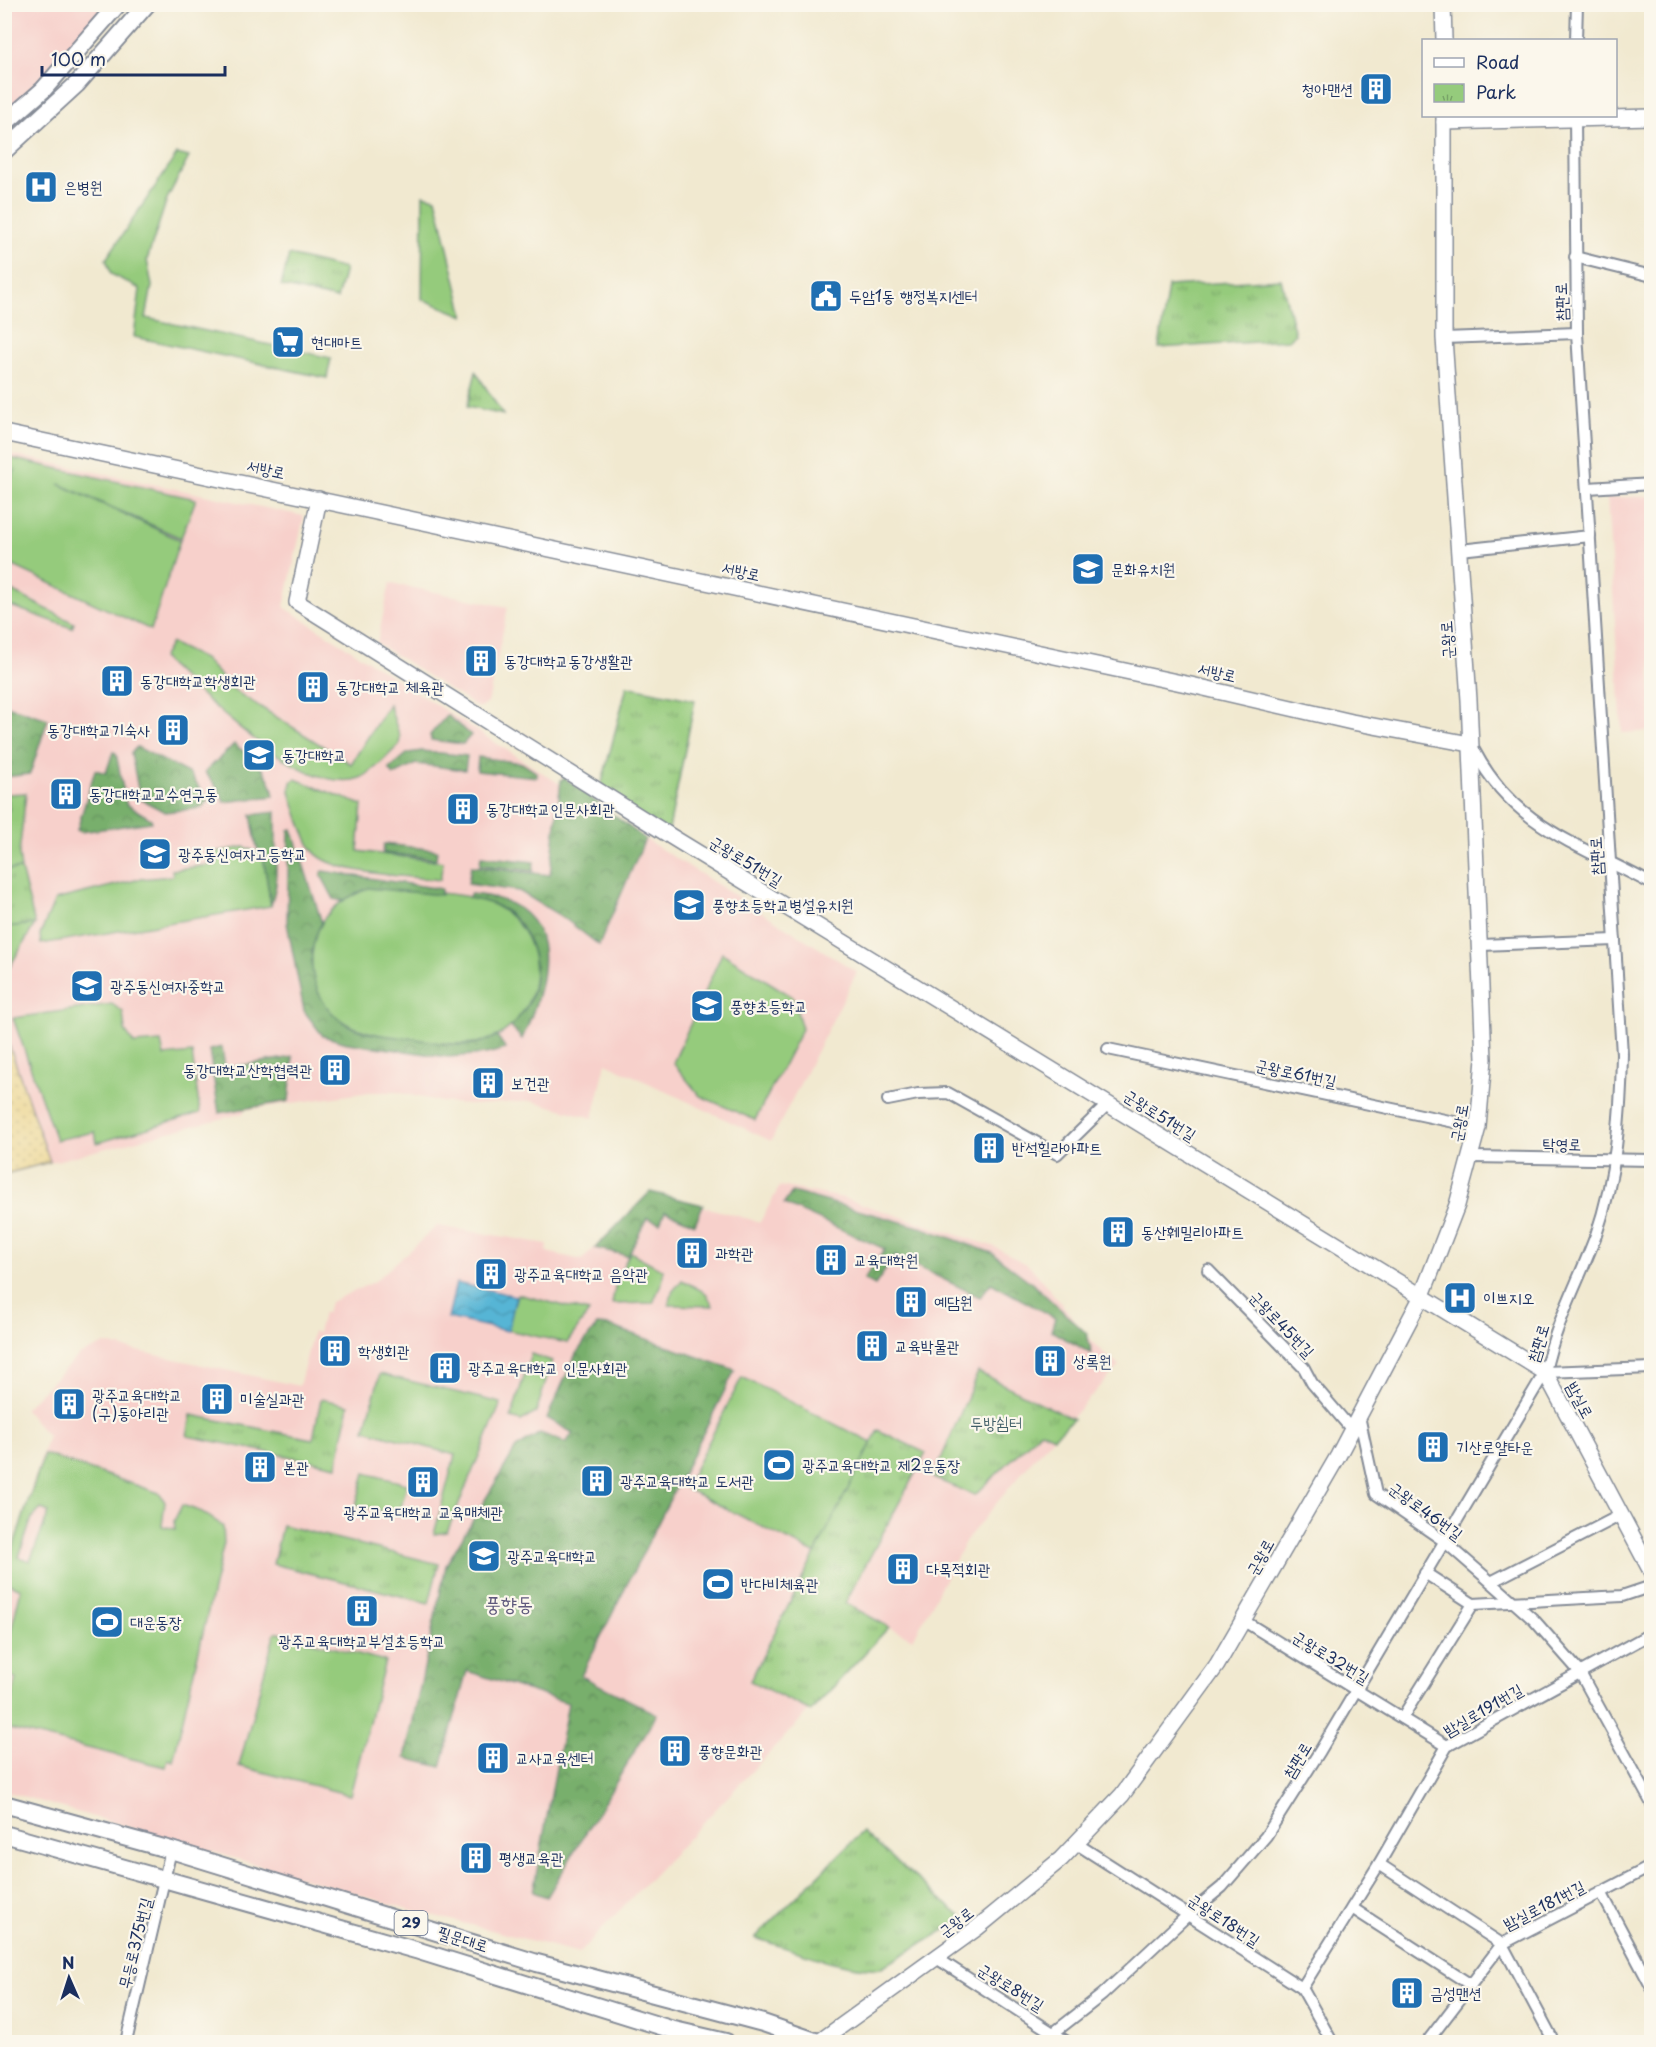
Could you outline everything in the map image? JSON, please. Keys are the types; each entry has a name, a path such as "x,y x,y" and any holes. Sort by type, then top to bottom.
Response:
{"main road":[{"path":"4,124 43,90 118,4"},
{"path":"4,151 68,93 130,27 147,4"},
{"path":"1443,4 1443,39"},
{"path":"1444,119 1652,117"},
{"name":"군왕로","path":"819,2043 938,1959 1077,1844 1136,1777 1217,1665 1352,1430 1421,1298 1457,1205 1478,1127 1484,1059 1481,945 1460,550 1444,338 1444,119"},
{"name":"서방로","path":"4,433 1191,685 1352,723 1470,744"},
{"name":"군왕로51번길","path":"319,499 297,602 672,837 1421,1298"},
{"name":"밤실로","path":"1421,1298 1545,1372 1652,1573"},
{"name":"필문대로","path":"4,1804 171,1850 537,1963 763,2023 819,2043"},
{"name":"필문대로","path":"4,1834 419,1952 638,2019 726,2043"}],"street":[{"path":"1576,39 1577,4"},
{"name":"참판로","path":"1042,2043 1110,1988 1188,1914 1222,1887 1266,1836 1320,1751 1545,1372 1551,1344 1595,1236 1614,1160 1622,1054 1577,333 1575,117"},
{"path":"1575,257 1652,276"},
{"path":"1444,338 1577,333"},
{"path":"1588,488 1652,484"},
{"path":"1460,550 1590,536"},
{"path":"1470,744 1486,775 1527,817 1612,865 1652,884"},
{"path":"1481,945 1615,940"},
{"name":"군왕로61번길","path":"1108,1049 1478,1127"},
{"path":"888,1100 918,1094 948,1093 1057,1154 1108,1104"},
{"name":"탁영로","path":"1471,1157 1652,1160"},
{"name":"군왕로45번길","path":"1208,1270 1304,1368 1312,1383 1352,1430"},
{"path":"1545,1372 1652,1368"},
{"name":"군왕로46번길","path":"1359,1416 1376,1494 1444,1541 1534,1620 1579,1671 1652,1804"},
{"path":"1491,1582 1621,1515"},
{"path":"1425,1574 1473,1604 1622,1596 1652,1586"},
{"path":"1402,1718 1473,1604"},
{"name":"군왕로32번길","path":"1244,1621 1447,1746"},
{"name":"밤실로191번길","path":"1302,1988 1379,1864 1447,1746 1579,1671 1652,1633"},
{"name":"군왕로18번길","path":"1077,1844 1302,1988 1332,2043"},
{"name":"무등로375번길","path":"126,2043 171,1850"},
{"name":"밤실로181번길","path":"1379,1864 1502,1944 1551,2036"},
{"name":"밤실로181번길","path":"1427,2043 1502,1944 1652,1866"},
{"name":"밤실로181번길","path":"1601,1892 1650,1986"},
{"path":"1352,1908 1471,1985"},
{"name":"군왕로8번길","path":"938,1959 1056,2032 1067,2043"}],"shaded area":[{"path":"5,5 107,5 50,70 5,114"},
{"name":"동강대학교","path":"5,453 304,516 284,607 577,795 599,944 645,839 857,972 771,1141 606,1063 593,1118 532,1101 476,1105 442,1102 397,1092 370,1092 244,1110 244,1113 5,1174"},
{"path":"1651,496 1651,731 1622,733 1607,498"},
{"path":"390,583 508,607 488,703 478,708 377,643"},
{"name":"광주교육대학교","path":"780,1186 843,1198 995,1247 1031,1267 1097,1347 1119,1366 1029,1464 966,1540 913,1639 889,1627 579,1953 408,1909 5,1791 5,1572 48,1436 24,1409 79,1355 105,1344 299,1386 313,1332 318,1333 323,1313 327,1313 330,1302 374,1282 437,1226 548,1244 547,1252 582,1260 650,1192 760,1222"}],"green space":[{"path":"177,154 189,157 167,199 147,260 152,286 146,318 331,358 327,378 134,337 140,289 111,274 106,259"},
{"path":"423,195 436,198 464,316 422,299"},
{"path":"289,255 345,269 337,299 281,286"},
{"path":"1281,279 1295,334 1289,340 1159,348 1168,286"},
{"path":"476,372 503,415 467,407"},
{"path":"5,457 196,499 181,538 59,484 180,540 151,630 5,562 5,493 16,469 5,490"},
{"path":"6,588 74,623 72,628 5,604"},
{"path":"171,643 204,659 235,691 351,764 389,704 400,737 399,745 375,768 360,778 337,780 311,773 254,739 201,695 162,658"},
{"path":"627,686 695,700 668,834 600,790"},
{"path":"4,705 48,719 30,774 6,777"},
{"path":"447,715 471,735 463,744 431,740 430,735"},
{"path":"234,744 265,772 274,796 224,802 218,789 205,772"},
{"path":"137,747 190,774 208,801 201,808 165,812 140,799 131,753"},
{"path":"422,751 467,756 465,770 416,764 394,775 389,769 408,753"},
{"path":"113,752 116,753 126,804 151,819 152,822 81,832 77,830 95,770 106,773"},
{"path":"478,757 522,763 537,773 537,777 477,771"},
{"path":"565,778 645,839 599,945 564,918 519,891 468,884 471,866 550,875 561,780"},
{"path":"295,779 362,805 358,851 443,862 440,880 371,873 321,858 308,842 290,792 291,782"},
{"path":"26,793 19,854 21,869 5,870 4,811 9,810 7,794"},
{"path":"276,812 276,885 271,906 263,855 257,848 251,815"},
{"path":"292,829 322,923 315,938 312,970 323,1001 333,1014 346,1024 375,1034 458,1045 477,1043 497,1036 506,1049 486,1054 448,1057 347,1043 323,1036 304,1011 287,923 289,830"},
{"path":"384,844 437,850 436,859 383,853"},
{"path":"244,847 263,855 271,906 41,944 40,935 55,900 140,879 173,876 172,870 216,864 214,852"},
{"path":"481,856 534,862 533,871 480,865"},
{"path":"21,869 35,924 5,927 5,870"},
{"path":"323,871 441,889 441,895 368,888 342,901 334,899 321,875"},
{"path":"368,888 433,892 468,897 494,905 509,915 529,942 534,958 535,974 532,991 526,1007 516,1021 501,1034 488,1041 452,1044 410,1040 369,1032 341,1020 321,998 315,983 311,953 314,938 320,924 334,908"},
{"path":"470,894 501,900 522,911 536,926 542,945 543,967 532,1015 522,1039 511,1027 526,1008 533,992 535,974 532,949 521,927 513,918 492,904 469,898"},
{"path":"35,924 9,968 5,969 4,927"},
{"path":"722,953 793,997 802,1029 755,1120 700,1096 673,1063"},
{"path":"112,1004 123,1012 125,1031 134,1044 161,1042 164,1056 192,1053 200,1113 97,1143 95,1132 56,1140 13,1018"},
{"path":"222,1047 225,1068 293,1057 289,1101 219,1113 209,1050"},
{"path":"650,1192 703,1205 695,1224 665,1211 660,1223 647,1218 628,1256 595,1248"},
{"path":"792,1192 923,1228 992,1253 1033,1284 1087,1334 1092,1354 1051,1331 1055,1318 991,1283 980,1297 895,1256 875,1285 864,1279 885,1249 784,1204"},
{"path":"630,1252 663,1270 663,1279 653,1303 612,1304 616,1282"},
{"path":"682,1280 706,1293 713,1306 669,1305 672,1292"},
{"path":"517,1294 589,1312 567,1343 507,1330"},
{"path":"597,1325 610,1326 735,1370 581,1676 657,1714 547,1897 533,1892 568,1703 467,1671 441,1767 405,1758 446,1565 516,1448 540,1433 566,1443 573,1433 547,1418 576,1354"},
{"path":"531,1354 552,1361 536,1413 521,1421 511,1418"},
{"name":"두방쉼터","path":"978,1372 1073,1419 1054,1437 1041,1431 975,1495 933,1478"},
{"path":"380,1374 501,1403 447,1532 434,1534 455,1455 365,1430"},
{"name":"광주교육대학교 제2운동장","path":"742,1377 872,1443 816,1554 685,1488"},
{"path":"321,1399 349,1405 337,1466 187,1436 191,1415 313,1439"},
{"path":"878,1430 926,1453 845,1603 889,1627 811,1711 750,1681"},
{"name":"대운동장","path":"44,1454 159,1493 165,1502 162,1526 175,1529 174,1521 182,1505 202,1512 223,1526 224,1543 173,1761 168,1759 166,1767 5,1728 16,1678 5,1676 5,1656 21,1589 5,1582 5,1572","holes":["41,1509 49,1512 30,1561 19,1557 32,1518"]},
{"path":"365,1473 407,1484 399,1515 356,1505"},
{"path":"282,1525 439,1564 429,1603 273,1564"},
{"path":"275,1632 385,1661 350,1795 239,1766"},
{"path":"862,1832 964,1919 880,1968 866,1968 834,1962 755,1938"}],"sand":[{"path":"5,1033 50,1162 4,1174"}],"water":[{"path":"456,1283 516,1296 508,1331 448,1318"}],"place":[{"name":"청아맨션","path":"1376,89"},
{"name":"은병원","path":"41,187"},
{"name":"두암1동 행정복지센터","path":"826,296"},
{"name":"현대마트","path":"288,342"},
{"name":"문화유치원","path":"1088,569"},
{"name":"동강대학교동강생활관","path":"481,661"},
{"name":"동강대학교학생회관","path":"117,681"},
{"name":"동강대학교 체육관","path":"313,687"},
{"name":"동강대학교기숙사","path":"173,730"},
{"name":"동강대학교","path":"259,755"},
{"name":"동강대학교교수연구동","path":"66,794"},
{"name":"동강대학교인문사회관","path":"463,809"},
{"name":"광주동신여자고등학교","path":"155,854"},
{"name":"풍향초등학교병설유치원","path":"689,905"},
{"name":"광주동신여자중학교","path":"87,986"},
{"name":"풍향초등학교","path":"707,1006"},
{"name":"동강대학교산학협력관","path":"335,1070"},
{"name":"보건관","path":"488,1083"},
{"name":"반석힐라아파트","path":"989,1148"},
{"name":"동산훼밀리아파트","path":"1118,1232"},
{"name":"과학관","path":"692,1253"},
{"name":"교육대학원","path":"831,1260"},
{"name":"광주교육대학교 음악관","path":"491,1274"},
{"name":"이쁘지오","path":"1460,1298"},
{"name":"예담원","path":"911,1302"},
{"name":"교육박물관","path":"872,1346"},
{"name":"학생회관","path":"335,1351"},
{"name":"상록원","path":"1050,1361"},
{"name":"광주교육대학교 인문사회관","path":"445,1368"},
{"name":"미술실과관","path":"217,1399"},
{"name":"광주교육대학교 (구)동아리관","path":"69,1404"},
{"name":"기산로얄타운","path":"1433,1447"},
{"name":"광주교육대학교 제2운동장","path":"779,1465"},
{"name":"본관","path":"260,1467"},
{"name":"광주교육대학교 도서관","path":"597,1481"},
{"name":"광주교육대학교 교육매체관","path":"423,1482"},
{"name":"광주교육대학교","path":"484,1556"},
{"name":"다목적회관","path":"903,1569"},
{"name":"반다비체육관","path":"718,1584"},
{"name":"광주교육대학교부설초등학교","path":"362,1611"},
{"name":"대운동장","path":"107,1622"},
{"name":"풍향문화관","path":"675,1751"},
{"name":"교사교육센터","path":"493,1758"},
{"name":"평생교육관","path":"476,1858"},
{"name":"금성맨션","path":"1407,1993"}],"district":[{"name":"풍향동","path":"509,1604"}]}
